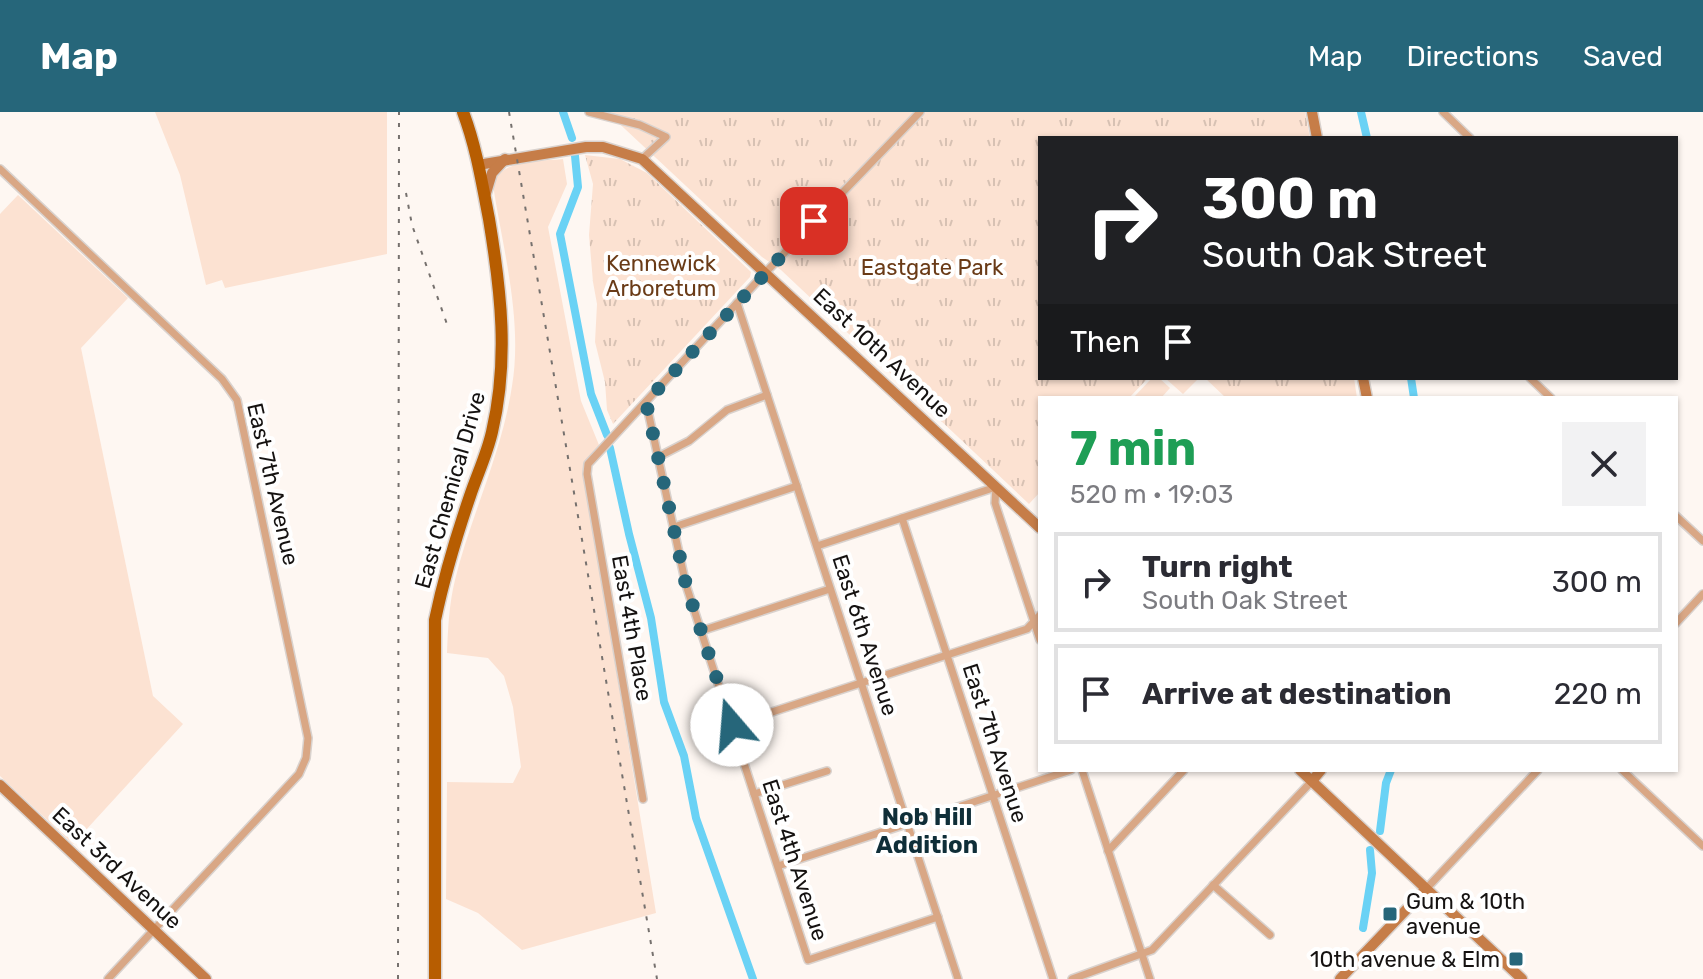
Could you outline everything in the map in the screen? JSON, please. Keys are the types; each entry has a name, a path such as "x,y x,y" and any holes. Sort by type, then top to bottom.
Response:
{"main road":[{"name":"East Chemical Drive","path":"435,979 435,620 445,569 492,435 501,382 503,329 486,203 463,112"}],"street":[{"path":"589,112 640,125 666,137 642,159"},
{"path":"646,402 920,112"},
{"path":"1312,112 1317,136"},
{"path":"1443,112 1468,136"},
{"name":"East 10th Avenue","path":"478,165 586,147 603,147 642,159 1038,526"},
{"path":"486,203 492,173 505,159"},
{"name":"East 7th Avenue","path":"0,169 222,379 237,400 306,726 309,749 299,774 154,930"},
{"name":"East 6th Avenue","path":"737,303 958,979"},
{"path":"1532,380 1549,396"},
{"path":"658,457 689,441 727,410 767,395"},
{"name":"East 4th Avenue","path":"646,402 686,585 808,960 938,917"},
{"name":"East 4th Place","path":"643,799 587,474 588,464 646,402"},
{"path":"674,527 797,486"},
{"path":"732,725 1027,629 1037,619 995,503 996,487 817,546"},
{"name":"East 7th Avenue","path":"902,518 1053,979"},
{"path":"1678,518 1703,541"},
{"path":"701,631 830,589"},
{"path":"1678,621 1703,594"},
{"path":"754,794 827,771"},
{"path":"778,866 1065,772"},
{"path":"1083,772 1150,979"},
{"path":"1108,851 1182,772"},
{"path":"1302,772 1522,979"},
{"path":"1072,979 1152,950 1319,772"},
{"path":"1340,979 1536,772"},
{"path":"1624,772 1703,846"},
{"name":"East 3rd Avenue","path":"0,785 206,979"},
{"path":"1213,885 1270,935"},
{"path":"108,979 154,930"}],"green space":[{"path":"155,112 387,112 387,254 225,288 222,280 206,285 180,175"},
{"name":"Eastgate Park","path":"603,112 1305,112 1310,136 1038,136 1038,380 1146,380 1131,396 1038,396 1038,494 1029,504 781,270 762,257 610,115"},
{"name":"Kennewick Arboretum","path":"585,155 620,159 647,173 751,272 750,277 613,424 607,410 605,382 595,342 597,304 589,235 593,184"},
{"path":"563,159 567,184 548,227 581,401 599,445 586,461 584,474 656,913 522,950 478,913 446,899 447,782 513,783 521,767 513,707 504,676 488,658 447,653 455,580 501,435 515,361 510,285 493,185 504,170 513,166"},
{"path":"18,195 128,298 81,348 153,696 183,724 73,844 0,776 0,214"},
{"path":"1150,380 1161,380 1170,388 1163,396 1135,396"},
{"path":"1167,380 1197,380 1183,394"},
{"path":"1207,380 1354,380 1357,396 1224,396"}],"waterway":[{"path":"563,112 572,138"},
{"path":"1361,112 1367,136"},
{"path":"575,156 578,187 560,234 591,394 607,435"},
{"path":"1411,380 1414,396"},
{"path":"610,448 651,618 664,702 684,756 696,818 753,979"},
{"path":"1380,831 1390,772"},
{"path":"1363,928 1372,873 1370,850"}],"railway":[{"path":"398,979 399,112"},
{"path":"509,112 657,979"},
{"path":"406,193 412,225 448,327"}],"place":[{"name":"Gum & 10th avenue","path":"1390,914"},
{"name":"10th avenue & Elm","path":"1516,959"}],"district":[{"name":"Nob Hill Addition","path":"927,831"}],"route":[{"path":"732,725 686,585 646,402 814,221"}]}
